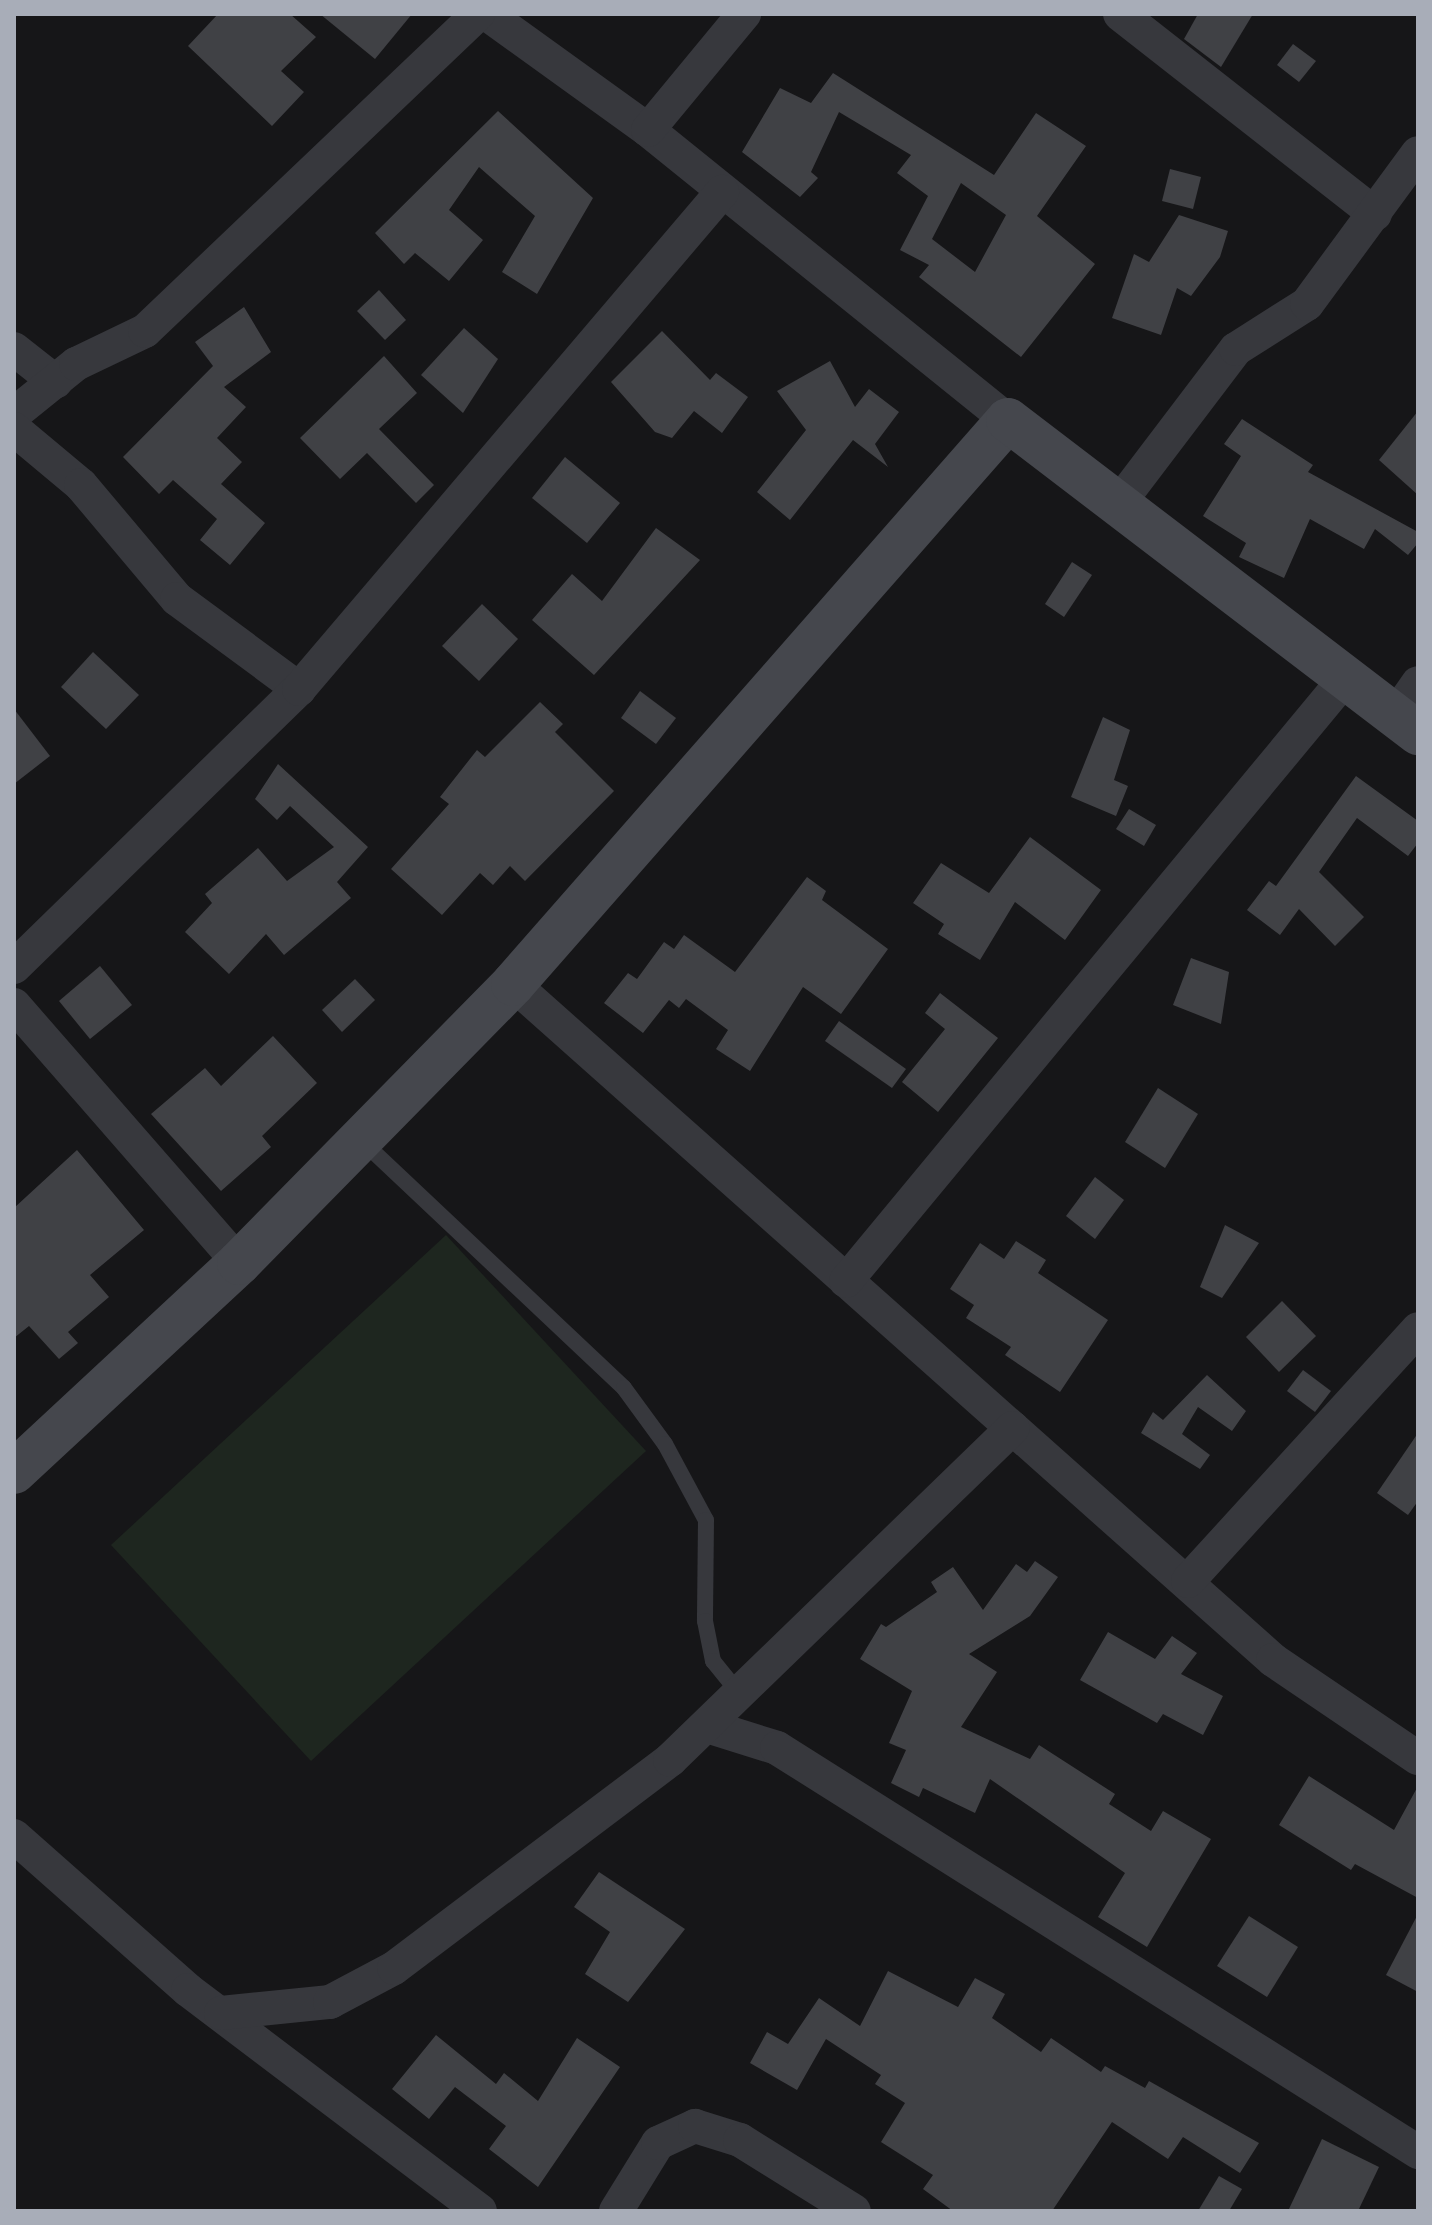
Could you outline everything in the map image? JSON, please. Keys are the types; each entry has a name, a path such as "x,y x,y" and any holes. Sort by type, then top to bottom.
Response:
{"street":[{"path":"14,414 56,382 145,331 478,14"},
{"path":"487,14 648,130 1008,420 1119,503 1343,681 1410,711"},
{"path":"648,130 744,14"},
{"path":"1120,14 1375,214"},
{"path":"1119,503 1236,349 1307,304 1418,153"},
{"path":"14,967 299,689 722,192"},
{"path":"14,349 56,382"},
{"path":"14,1472 239,1263 513,984 1008,420"},
{"path":"14,429 81,485 177,599 299,689"},
{"path":"846,1281 1343,681"},
{"path":"513,984 1188,1581 1273,1660 1418,1758"},
{"path":"14,1005 239,1263"},
{"path":"1188,1581 1418,1329"},
{"path":"221,2013 305,2007 362,1988 707,1726 736,1689 892,1550 1012,1428"},
{"path":"707,1726 777,1748 1418,2152"},
{"path":"14,1836 221,2013 480,2211"},
{"path":"616,2211 658,2143 695,2126 740,2140 854,2211"}],"lane":[{"path":"360,1139 624,1388 665,1444 706,1520 705,1621 713,1661 736,1689"}],"shaded area":[{"path":"446,1235 646,1451 311,1761 111,1545"}],"building":[{"path":"218,14 290,14 316,37 281,71 304,92 272,126 188,46"},
{"path":"320,14 412,14 375,59"},
{"path":"1198,14 1253,14 1221,67 1184,39"},
{"path":"1293,44 1316,61 1299,82 1277,65"},
{"path":"833,73 994,175 1036,113 1086,146 1037,216 1095,264 1021,357 919,277 929,265 900,250 928,196 897,173 911,155 839,112 811,172 818,178 800,197 742,152 780,88 811,103","holes":["961,183 1006,215 975,272 932,239"]},
{"path":"498,111 593,198 537,294 502,272 535,216 479,167 449,210 483,240 449,281 415,253 404,264 375,233"},
{"path":"1170,169 1201,177 1193,209 1162,201"},
{"path":"1179,215 1228,231 1220,257 1191,296 1177,288 1161,335 1112,318 1134,254 1149,262"},
{"path":"379,290 406,320 385,340 357,311"},
{"path":"244,307 271,352 224,387 246,407 217,438 242,462 221,484 265,523 230,565 200,540 217,519 173,480 159,494 123,457 213,366 195,342"},
{"path":"464,328 498,359 463,413 421,375"},
{"path":"662,331 710,380 716,373 748,397 722,433 694,411 672,438 655,432 611,382"},
{"path":"384,356 417,393 379,429 434,485 416,503 367,453 340,479 300,438"},
{"path":"830,361 855,407 869,389 899,412 875,444 888,467 853,440 790,520 757,492 806,430 777,391"},
{"path":"1418,411 1418,495 1379,460"},
{"path":"1242,419 1313,465 1308,472 1418,532 1418,543 1408,555 1375,529 1364,549 1310,519 1284,578 1239,557 1246,543 1203,516 1241,456 1224,444"},
{"path":"565,457 620,503 587,543 532,498"},
{"path":"656,528 700,560 594,675 532,620 572,574 602,601"},
{"path":"1072,562 1092,575 1064,617 1045,604"},
{"path":"482,604 518,639 479,681 442,646"},
{"path":"93,652 139,695 106,729 61,687"},
{"path":"640,691 676,718 656,744 621,718"},
{"path":"540,702 563,724 555,732 614,791 525,881 510,866 493,885 480,873 442,915 391,869 449,804 440,797 477,750 485,757"},
{"path":"14,709 50,756 14,784"},
{"path":"1103,717 1130,730 1114,780 1128,786 1116,816 1071,797"},
{"path":"278,764 368,847 337,882 351,898 284,955 266,934 229,974 185,932 212,903 205,894 258,848 287,881 334,847 290,806 277,820 255,799"},
{"path":"1356,776 1418,821 1418,843 1408,856 1357,818 1319,872 1364,917 1335,946 1299,909 1280,935 1247,910 1269,881 1276,886"},
{"path":"1129,809 1156,825 1144,846 1116,829"},
{"path":"1030,837 1101,890 1065,940 1015,902 980,960 938,934 944,924 913,903 941,863 989,893"},
{"path":"807,877 826,891 822,900 888,949 841,1014 803,987 750,1071 716,1049 728,1030 686,999 679,1008 669,1000 643,1033 604,1003 628,973 637,979 664,942 674,949 684,935 735,972"},
{"path":"1191,958 1229,972 1221,1024 1173,1005"},
{"path":"100,966 132,1005 90,1039 59,1001"},
{"path":"355,979 375,1000 342,1032 322,1010"},
{"path":"940,993 998,1038 938,1112 902,1082 945,1029 925,1013"},
{"path":"839,1021 906,1069 892,1088 825,1041"},
{"path":"273,1036 317,1083 262,1136 271,1147 221,1191 151,1114 205,1068 221,1086"},
{"path":"1158,1088 1198,1114 1165,1168 1125,1142"},
{"path":"77,1150 144,1230 90,1275 109,1297 68,1332 78,1343 59,1359 29,1326 14,1338 14,1208"},
{"path":"1095,1177 1124,1200 1095,1239 1066,1216"},
{"path":"1225,1225 1259,1243 1222,1298 1200,1287"},
{"path":"1016,1241 1046,1260 1038,1273 1108,1320 1060,1392 1005,1355 1011,1347 966,1318 974,1305 950,1289 980,1243 1004,1259"},
{"path":"1282,1301 1316,1336 1279,1372 1246,1337"},
{"path":"1303,1370 1331,1391 1315,1412 1287,1391"},
{"path":"1207,1375 1246,1411 1232,1431 1198,1407 1182,1434 1210,1455 1200,1469 1141,1433 1153,1412 1163,1420"},
{"path":"1418,1433 1418,1501 1408,1515 1377,1493"},
{"path":"1035,1561 1058,1577 1030,1616 969,1654 997,1672 961,1727 1030,1759 1039,1745 1115,1794 1109,1804 1151,1831 1163,1811 1211,1839 1147,1947 1098,1917 1125,1873 990,1779 975,1813 923,1788 919,1797 891,1783 906,1750 889,1743 912,1691 860,1659 881,1624 886,1627 937,1592 931,1582 953,1567 983,1610 1016,1564 1027,1572"},
{"path":"1108,1632 1155,1659 1172,1636 1197,1653 1181,1674 1223,1696 1203,1735 1163,1714 1157,1723 1080,1680"},
{"path":"1309,1776 1394,1830 1418,1786 1418,1898 1355,1864 1351,1870 1279,1825"},
{"path":"599,1872 685,1929 628,2002 585,1974 610,1932 574,1907"},
{"path":"1418,1914 1418,1992 1386,1975"},
{"path":"1249,1916 1298,1947 1267,1997 1217,1966"},
{"path":"888,1971 958,2007 975,1978 1005,1994 992,2018 1041,2052 1051,2038 1101,2072 1105,2066 1145,2088 1149,2081 1259,2143 1240,2173 1183,2137 1168,2159 1112,2122 1052,2211 953,2211 923,2189 933,2175 881,2142 905,2103 875,2084 881,2075 826,2039 797,2090 750,2063 767,2032 788,2044 819,1998 860,2026"},
{"path":"436,2035 496,2084 504,2073 538,2101 577,2038 620,2067 538,2187 489,2149 506,2126 455,2087 429,2119 392,2089"},
{"path":"1322,2139 1379,2167 1358,2211 1288,2211"},
{"path":"1219,2176 1242,2189 1229,2211 1198,2211"}]}
